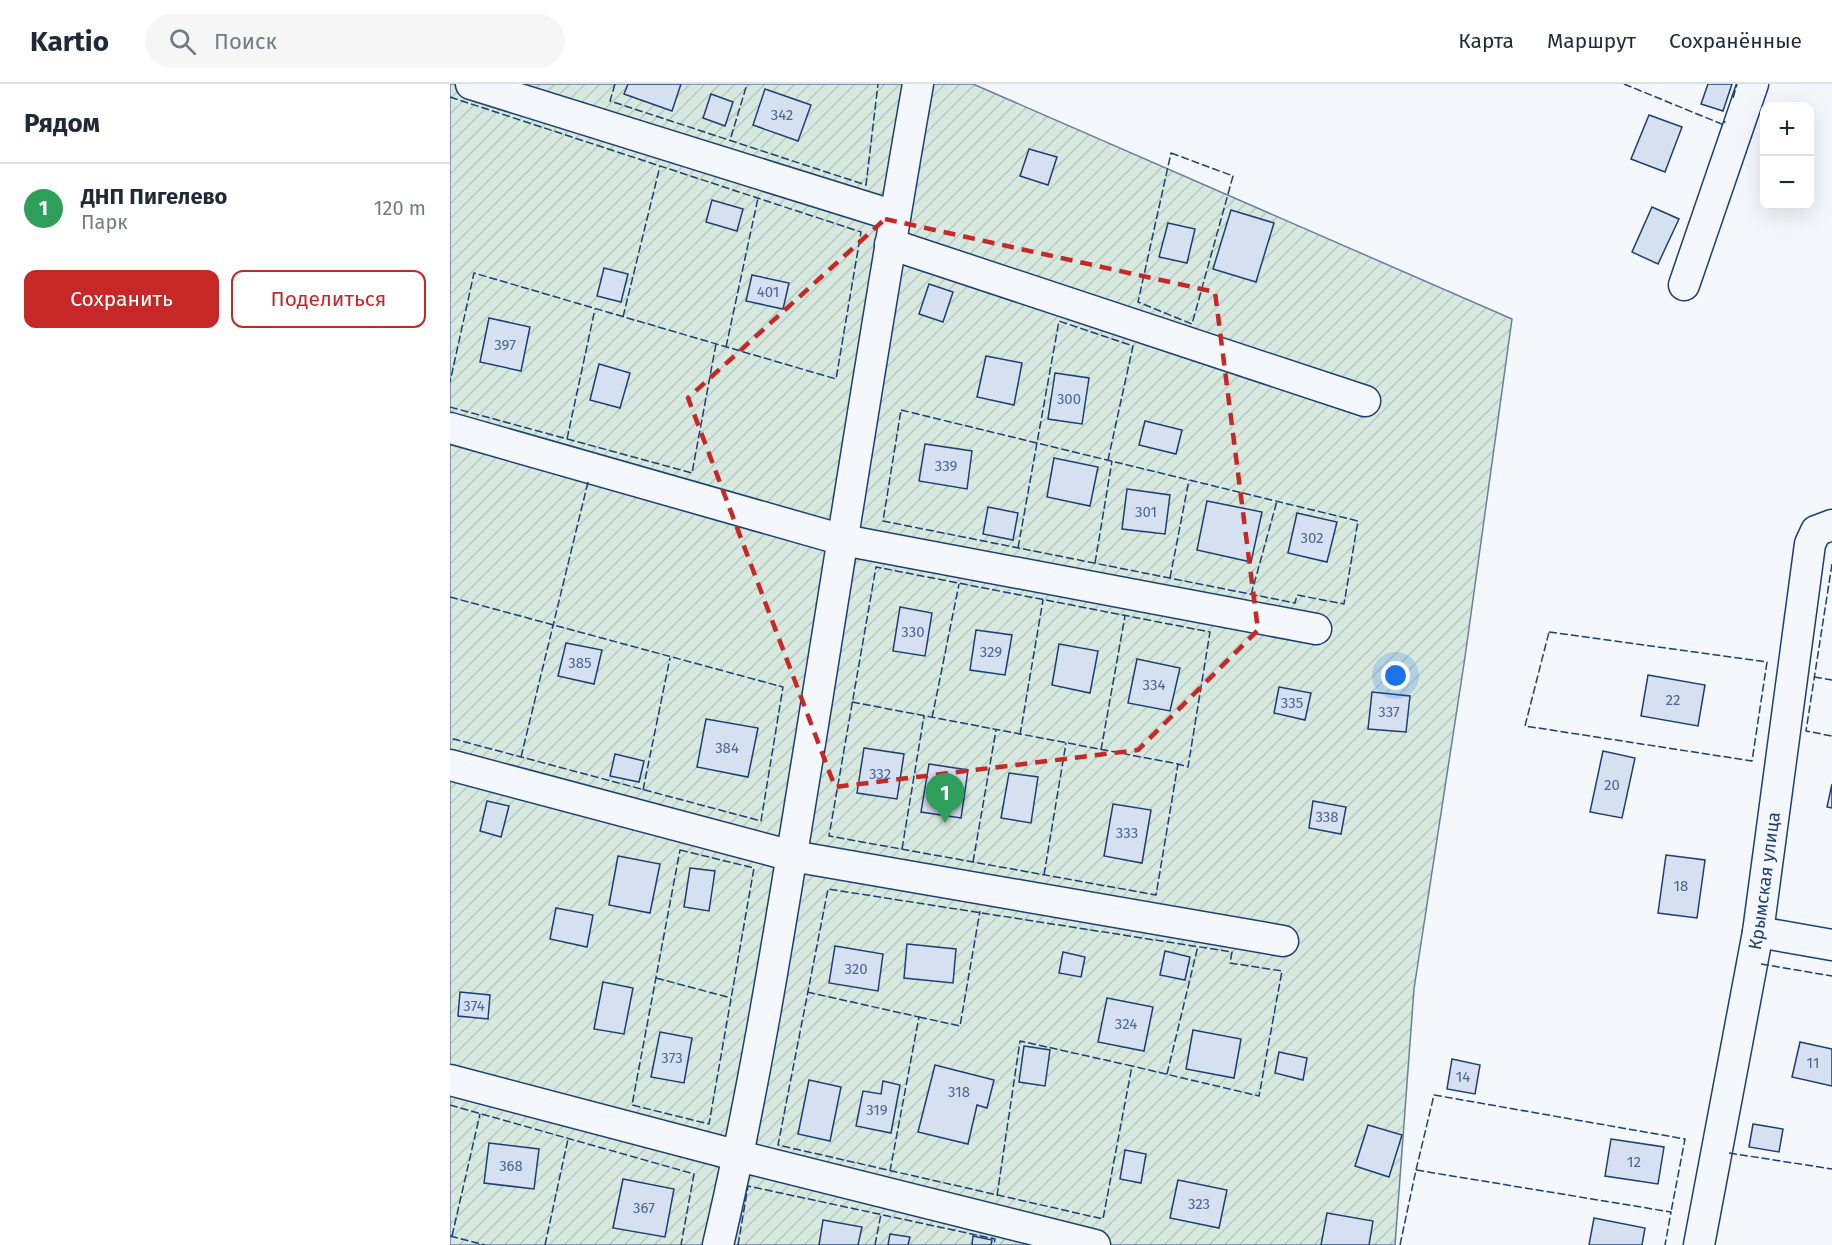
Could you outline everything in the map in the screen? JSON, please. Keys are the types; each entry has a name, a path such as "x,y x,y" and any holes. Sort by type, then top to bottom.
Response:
{"street":[{"path":"471,84 893,230 1365,401"},
{"path":"718,1245 739,1156 792,856 918,84"},
{"path":"1684,285 1753,84"},
{"path":"450,428 843,540 1316,629"},
{"name":"Крымская улица","path":"1699,1245 1758,932 1810,544 1816,531 1832,525"},
{"path":"450,765 792,856 1283,941"},
{"path":"1758,932 1832,945"},
{"path":"450,1080 739,1156 1095,1245"}],"highlighted area":[{"path":"885,219 1215,292 1258,630 1138,750 835,787 688,398"}],"shaded area":[{"path":"450,84 973,84 1512,319 1465,657 1414,989 1395,1245 450,1245"}],"building":[{"path":"628,84 681,84 672,111 624,94"},
{"path":"1708,84 1732,84 1723,111 1701,104"},
{"path":"765,89 811,105 798,141 753,125"},
{"path":"711,94 733,102 725,126 703,118"},
{"path":"1649,115 1682,127 1665,172 1631,159"},
{"path":"1029,149 1057,157 1048,185 1020,176"},
{"path":"712,200 743,209 737,231 706,222"},
{"path":"1652,207 1679,219 1658,264 1632,252"},
{"path":"1231,210 1274,223 1256,282 1213,269"},
{"path":"1168,223 1195,229 1187,263 1159,257"},
{"path":"604,268 628,274 621,302 597,296"},
{"path":"752,275 789,283 783,309 746,301"},
{"path":"929,284 953,292 943,322 919,314"},
{"path":"489,318 530,327 521,371 480,362"},
{"path":"986,356 1022,363 1014,405 977,397"},
{"path":"599,364 630,373 620,408 590,400"},
{"path":"1055,373 1089,378 1082,424 1048,419"},
{"path":"1145,421 1182,430 1176,454 1139,445"},
{"path":"925,444 972,451 967,489 919,481"},
{"path":"1054,458 1098,467 1090,506 1047,497"},
{"path":"1127,489 1170,495 1165,534 1122,529"},
{"path":"1207,501 1262,512 1251,562 1197,550"},
{"path":"988,507 1018,513 1013,540 983,534"},
{"path":"1297,513 1337,522 1327,562 1288,553"},
{"path":"900,607 932,613 925,656 893,651"},
{"path":"976,630 1012,635 1005,675 970,670"},
{"path":"566,643 602,650 594,684 558,676"},
{"path":"1059,644 1098,651 1090,693 1052,685"},
{"path":"1137,659 1180,668 1170,711 1128,703"},
{"path":"1648,675 1705,685 1698,726 1641,716"},
{"path":"1279,687 1311,693 1305,720 1274,713"},
{"path":"1372,692 1410,696 1406,732 1368,729"},
{"path":"706,719 758,728 748,777 697,767"},
{"path":"864,748 904,754 897,799 857,793"},
{"path":"1603,751 1635,758 1622,818 1590,812"},
{"path":"615,754 644,761 639,782 610,776"},
{"path":"929,764 968,770 961,818 921,812"},
{"path":"1009,773 1038,777 1031,823 1001,818"},
{"path":"1832,784 1832,808 1827,807"},
{"path":"487,801 509,806 501,837 480,831"},
{"path":"1313,801 1346,807 1341,834 1309,828"},
{"path":"1113,804 1151,810 1142,863 1104,856"},
{"path":"1666,855 1705,860 1697,918 1658,913"},
{"path":"618,856 660,864 650,913 609,905"},
{"path":"690,868 715,871 709,911 684,907"},
{"path":"556,908 593,915 587,947 550,939"},
{"path":"907,944 956,949 953,983 904,978"},
{"path":"835,946 883,954 878,991 829,983"},
{"path":"1165,951 1190,957 1185,980 1160,975"},
{"path":"1063,952 1085,957 1081,977 1059,973"},
{"path":"603,982 633,988 624,1034 594,1029"},
{"path":"460,992 490,995 488,1019 458,1016"},
{"path":"1107,998 1153,1007 1144,1051 1098,1042"},
{"path":"1193,1030 1241,1039 1234,1078 1186,1069"},
{"path":"660,1032 692,1038 684,1083 651,1077"},
{"path":"1800,1042 1832,1049 1832,1086 1792,1077"},
{"path":"1024,1046 1050,1050 1045,1086 1019,1082"},
{"path":"1279,1052 1307,1058 1303,1080 1275,1073"},
{"path":"1452,1059 1480,1065 1475,1094 1447,1089"},
{"path":"935,1065 994,1080 987,1108 977,1105 968,1144 918,1132"},
{"path":"809,1080 841,1087 830,1141 798,1134"},
{"path":"883,1081 900,1085 891,1133 856,1126 863,1091 881,1094"},
{"path":"1753,1124 1783,1129 1779,1152 1749,1147"},
{"path":"1368,1125 1402,1135 1389,1177 1355,1166"},
{"path":"1611,1139 1664,1147 1658,1184 1605,1176"},
{"path":"489,1143 539,1149 534,1189 484,1183"},
{"path":"1125,1150 1146,1154 1141,1183 1120,1179"},
{"path":"623,1179 674,1189 665,1237 613,1228"},
{"path":"1178,1180 1227,1190 1219,1228 1170,1218"},
{"path":"1327,1213 1373,1221 1369,1245 1321,1245"},
{"path":"1594,1218 1645,1228 1642,1245 1589,1245"},
{"path":"823,1220 862,1227 858,1245 819,1245"},
{"path":"890,1234 910,1237 908,1245 888,1245"},
{"path":"973,1236 992,1240 991,1245 972,1245"}],"fence":[{"path":"615,84 610,101 866,185 878,84"},
{"path":"731,137 747,84"},
{"path":"1624,84 1724,125 1725,121"},
{"path":"1733,98 1737,84"},
{"path":"450,97 861,232 836,379 474,273 450,382"},
{"path":"1171,153 1233,176 1192,324 1138,302 1171,153"},
{"path":"623,317 660,166"},
{"path":"726,347 758,198"},
{"path":"567,439 595,309"},
{"path":"1018,548 1059,321 1133,346 1108,460"},
{"path":"450,407 692,473 716,344"},
{"path":"901,410 1358,521 1344,604 1297,595 1295,603 883,521 901,410"},
{"path":"1095,563 1112,461"},
{"path":"1170,578 1189,480"},
{"path":"521,757 588,482"},
{"path":"1251,595 1277,501"},
{"path":"1832,564 1806,731 1832,736"},
{"path":"852,702 1178,764 1188,767 1210,632 876,567 829,836 1156,895 1178,764"},
{"path":"932,718 959,584"},
{"path":"450,597 783,687 761,821 450,738"},
{"path":"1020,735 1043,600"},
{"path":"1101,750 1125,616"},
{"path":"1549,632 1767,662 1752,761 1525,726 1549,632"},
{"path":"643,790 670,658"},
{"path":"1814,677 1832,680"},
{"path":"902,849 924,716"},
{"path":"973,862 996,730"},
{"path":"1044,875 1066,743"},
{"path":"680,850 754,868 709,1124 632,1105 680,850"},
{"path":"997,1196 1020,1041 1132,1066 1103,1219 778,1145 828,889 1232,952 1230,963 1282,971 1259,1096 1132,1066"},
{"path":"919,1017 960,1026 980,911"},
{"path":"1167,1074 1198,946"},
{"path":"1761,964 1832,976"},
{"path":"656,978 731,998"},
{"path":"807,992 919,1017 890,1171"},
{"path":"1416,1170 1434,1095 1685,1139 1671,1212"},
{"path":"450,1105 694,1174 681,1245"},
{"path":"452,1236 480,1114"},
{"path":"545,1245 568,1139"},
{"path":"1729,1153 1832,1169"},
{"path":"1400,1245 1416,1170 1671,1212 1665,1245"},
{"path":"738,1245 748,1186 995,1239 994,1245"},
{"path":"875,1245 881,1214"},
{"path":"450,1236 485,1245"}],"place":[{"name":"ДНП Пигелево","path":"945,823"}]}
